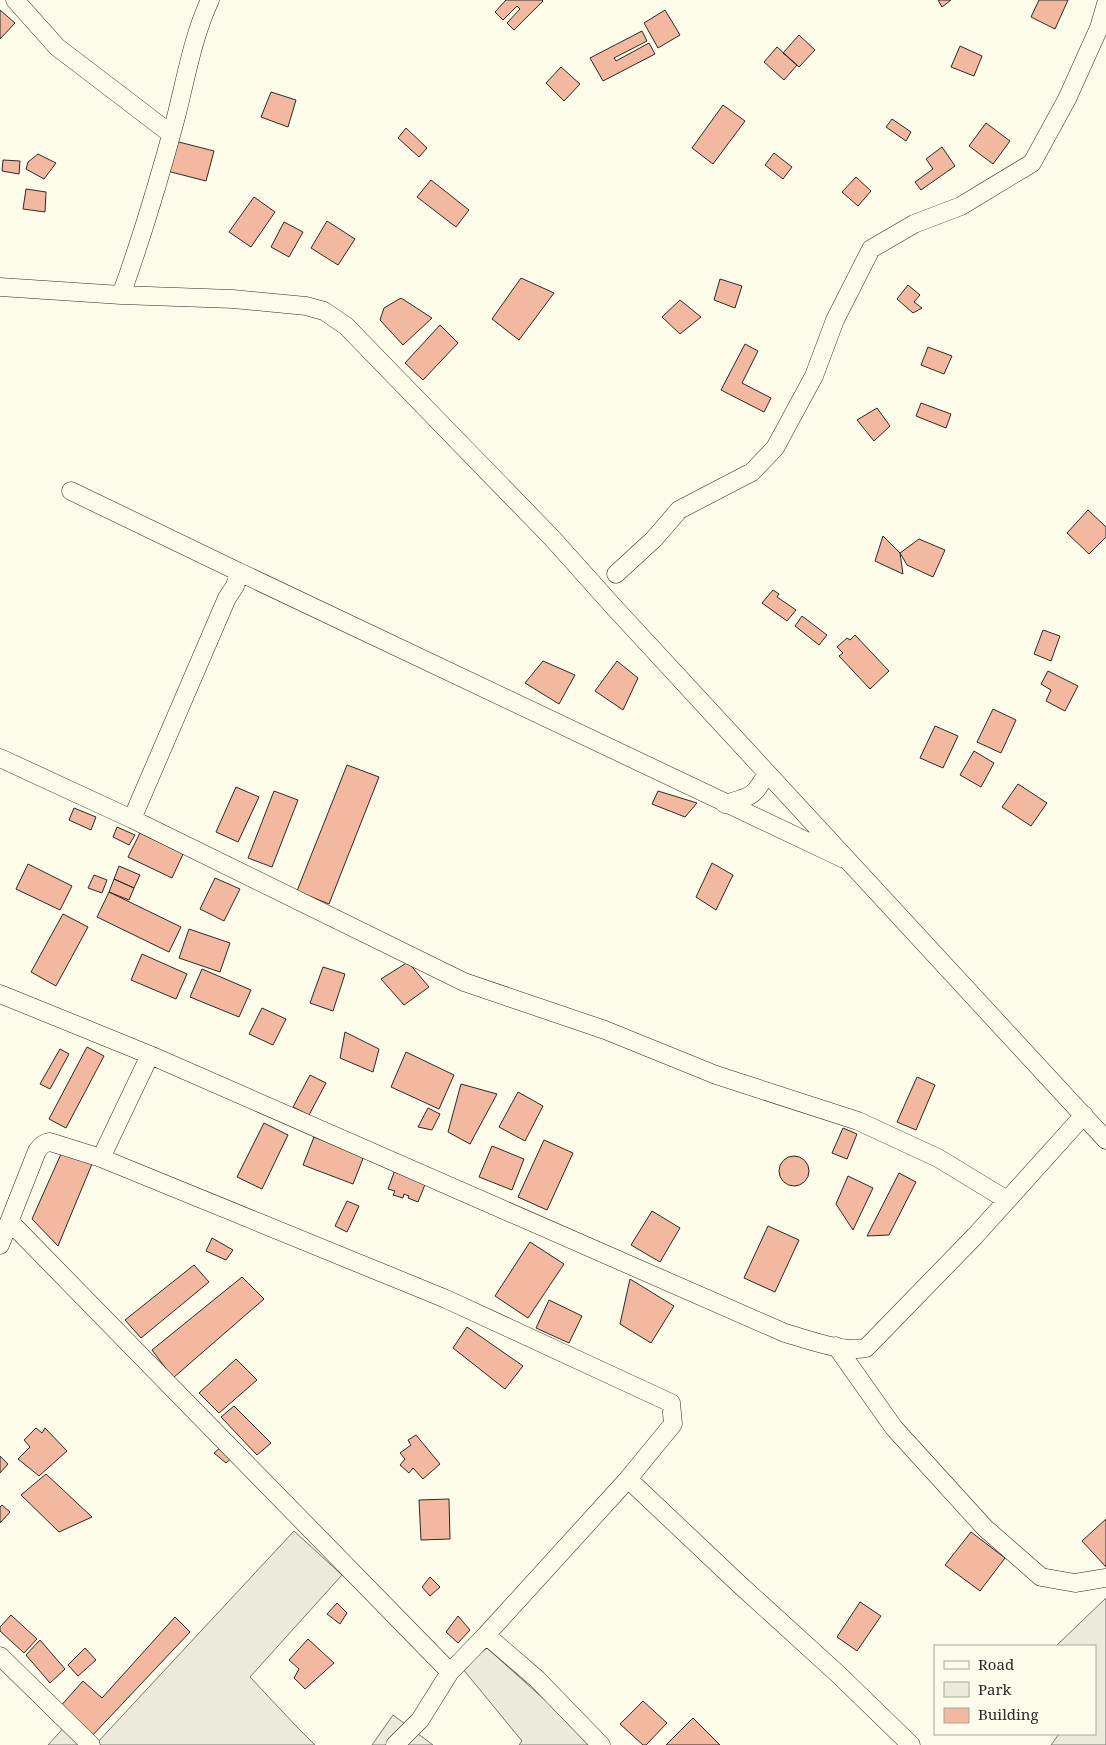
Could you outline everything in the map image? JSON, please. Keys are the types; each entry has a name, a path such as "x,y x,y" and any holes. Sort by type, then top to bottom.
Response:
{"street":[{"path":"15,0 58,47 171,134"},
{"path":"121,295 171,134 199,28 210,0"},
{"path":"591,582 616,574 654,539 679,510 752,472 775,448 814,376 834,320 871,249 914,224 961,206 1032,163 1067,100 1099,28 1106,4"},
{"path":"0,287 121,295 233,299 306,306 324,311 346,326 552,538 1106,1140"},
{"path":"71,491 851,862"},
{"path":"132,819 227,598 235,586 239,572"},
{"path":"612,605 616,574"},
{"path":"0,758 132,819 464,982 605,1030 716,1075 858,1121 938,1158 1008,1200"},
{"path":"726,804 750,797 760,786 768,772"},
{"path":"0,994 150,1054 784,1333 858,1350 866,1348 974,1236 1084,1115"},
{"path":"102,1158 150,1054"},
{"path":"0,1244 38,1151 44,1143 50,1142 102,1158 446,1299 671,1403 674,1424 628,1479 450,1672 420,1720 395,1745"},
{"path":"10,1222 450,1672"},
{"path":"836,1346 894,1428 985,1528 1034,1571 1041,1577 1075,1582 1106,1578"},
{"path":"628,1479 839,1675 911,1745"},
{"path":"486,1635 537,1679 601,1745"},
{"path":"0,1656 91,1745"}],"green space":[{"path":"294,1531 342,1575 250,1677 315,1745 95,1745"},
{"path":"1106,1598 1106,1745 1051,1745 1058,1735 1096,1735 1096,1645 1057,1645"},
{"path":"487,1648 595,1745 519,1745 522,1741 462,1668"},
{"path":"393,1715 433,1745 372,1745"},
{"path":"68,1723 89,1745 48,1745"}],"building":[{"path":"506,0 543,1 514,30 507,23 520,9 517,6 503,20 495,12"},
{"path":"938,0 951,0 942,7"},
{"path":"1039,0 1068,0 1055,29 1031,17"},
{"path":"0,10 15,23 0,39"},
{"path":"665,10 680,35 658,48 644,23"},
{"path":"642,31 647,41 614,58 616,61 649,43 655,54 603,81 590,58"},
{"path":"799,35 815,50 799,67 783,53"},
{"path":"960,46 982,56 974,76 951,67"},
{"path":"777,47 797,65 784,80 764,62"},
{"path":"561,67 580,84 564,101 546,83"},
{"path":"271,92 296,100 288,127 261,117"},
{"path":"723,105 745,121 713,164 692,148"},
{"path":"892,119 911,132 906,141 886,127"},
{"path":"986,123 1010,141 993,164 969,146"},
{"path":"406,128 427,148 419,157 398,138"},
{"path":"175,141 214,151 206,181 167,171"},
{"path":"942,147 955,166 921,190 915,182 933,169 926,159"},
{"path":"774,153 792,167 783,179 765,165"},
{"path":"38,154 56,163 44,179 26,169 28,162"},
{"path":"3,160 20,161 19,174 2,171"},
{"path":"856,177 871,191 858,206 842,192"},
{"path":"431,180 469,210 456,227 417,197"},
{"path":"26,189 46,192 45,212 23,209"},
{"path":"254,197 275,212 251,247 229,232"},
{"path":"327,221 355,239 338,265 311,248"},
{"path":"284,222 303,232 289,257 271,247"},
{"path":"521,278 554,293 519,340 492,319"},
{"path":"720,279 742,286 735,308 714,300"},
{"path":"908,285 920,295 914,302 922,308 913,313 897,299"},
{"path":"401,298 432,318 403,345 380,320 384,308"},
{"path":"680,300 701,317 680,334 662,317"},
{"path":"440,325 458,343 423,380 405,363"},
{"path":"745,344 758,351 742,383 771,398 764,412 721,390"},
{"path":"928,347 952,356 944,374 921,365"},
{"path":"921,403 951,414 946,428 916,416"},
{"path":"877,408 890,426 874,441 857,420"},
{"path":"1088,510 1106,527 1106,537 1089,554 1067,533"},
{"path":"883,536 900,553 903,574 875,561"},
{"path":"919,539 945,550 933,577 907,565 900,553"},
{"path":"773,590 779,594 777,597 796,610 787,621 762,603"},
{"path":"802,616 827,635 819,645 795,626"},
{"path":"1043,630 1060,636 1051,661 1034,654"},
{"path":"855,635 889,671 870,689 839,656 843,653 837,647 847,638 850,640"},
{"path":"543,661 575,675 559,704 525,683"},
{"path":"617,661 638,678 623,710 595,691"},
{"path":"1048,671 1078,686 1065,711 1046,701 1051,690 1041,684"},
{"path":"993,709 1016,720 1001,753 977,742"},
{"path":"935,726 958,736 943,768 920,758"},
{"path":"974,751 994,763 981,787 960,775"},
{"path":"347,765 379,777 329,904 297,891"},
{"path":"1018,784 1047,803 1031,826 1002,807"},
{"path":"236,787 259,797 238,842 216,832"},
{"path":"274,791 298,800 272,867 248,858"},
{"path":"658,791 697,803 685,817 652,804"},
{"path":"74,808 96,817 91,830 69,820"},
{"path":"117,827 135,835 129,845 113,837"},
{"path":"140,833 183,854 172,878 128,857"},
{"path":"712,863 733,875 716,910 696,897"},
{"path":"28,864 72,886 60,910 16,889"},
{"path":"119,866 140,875 134,888 114,879"},
{"path":"94,875 107,880 102,893 88,888"},
{"path":"215,878 240,889 224,921 200,909"},
{"path":"114,879 134,888 129,900 109,892"},
{"path":"109,892 181,927 169,952 97,917"},
{"path":"63,914 88,927 56,986 31,972"},
{"path":"189,929 230,943 220,972 179,958"},
{"path":"142,954 187,974 176,999 131,980"},
{"path":"408,962 429,987 404,1005 381,979"},
{"path":"323,967 345,974 333,1011 310,1003"},
{"path":"202,969 251,990 239,1017 190,997"},
{"path":"262,1008 286,1019 273,1045 249,1034"},
{"path":"345,1032 379,1049 373,1072 340,1058"},
{"path":"87,1047 104,1056 66,1128 49,1119"},
{"path":"60,1049 69,1054 50,1089 40,1084"},
{"path":"406,1052 454,1075 439,1109 391,1087"},
{"path":"310,1075 326,1083 309,1115 293,1107"},
{"path":"917,1077 935,1085 916,1130 897,1122"},
{"path":"461,1084 497,1094 470,1144 448,1132"},
{"path":"518,1092 543,1106 525,1141 499,1127"},
{"path":"428,1108 440,1114 432,1130 418,1127"},
{"path":"264,1123 288,1135 262,1189 237,1177"},
{"path":"843,1128 857,1134 847,1159 832,1153"},
{"path":"314,1137 364,1156 353,1184 303,1165"},
{"path":"544,1140 573,1153 547,1210 518,1197"},
{"path":"492,1146 524,1159 512,1190 479,1177"},
{"path":"61,1154 92,1164 58,1246 32,1219"},
{"path":"794,1156 805,1160 809,1171 805,1182 794,1186 783,1182 779,1171 783,1160"},
{"path":"395,1170 426,1182 418,1202 404,1194 403,1198 393,1195 395,1191 388,1189"},
{"path":"899,1173 916,1182 889,1235 867,1236"},
{"path":"848,1176 873,1188 853,1230 836,1204"},
{"path":"347,1201 359,1206 347,1232 335,1226"},
{"path":"652,1211 680,1228 660,1262 631,1245"},
{"path":"768,1226 799,1240 775,1292 744,1278"},
{"path":"212,1238 233,1250 226,1260 206,1251"},
{"path":"530,1242 564,1264 528,1318 495,1296"},
{"path":"194,1265 209,1282 141,1338 125,1320"},
{"path":"242,1277 264,1299 173,1378 152,1350"},
{"path":"630,1279 674,1306 651,1343 620,1324"},
{"path":"549,1300 582,1316 569,1343 536,1328"},
{"path":"467,1327 523,1366 505,1389 453,1348"},
{"path":"236,1359 257,1380 219,1413 199,1393"},
{"path":"234,1406 271,1443 257,1455 221,1417"},
{"path":"36,1428 42,1433 45,1428 67,1451 39,1476 18,1459 30,1447 24,1440"},
{"path":"416,1435 440,1464 423,1479 413,1468 409,1473 400,1465 405,1459 400,1453 411,1445 408,1440"},
{"path":"222,1446 233,1457 226,1463 214,1453"},
{"path":"0,1456 8,1464 0,1473"},
{"path":"46,1474 92,1517 59,1532 21,1495"},
{"path":"449,1499 450,1539 421,1540 419,1500"},
{"path":"2,1505 10,1512 0,1523 0,1507"},
{"path":"1106,1519 1106,1567 1082,1541"},
{"path":"971,1532 1005,1558 980,1591 945,1565"},
{"path":"430,1577 440,1587 430,1596 422,1587"},
{"path":"860,1602 881,1616 857,1651 837,1637"},
{"path":"337,1603 347,1613 340,1624 327,1614"},
{"path":"11,1615 37,1639 24,1653 0,1631 0,1627"},
{"path":"458,1616 470,1630 458,1643 446,1632"},
{"path":"175,1617 190,1632 90,1738 57,1710 83,1681 102,1698"},
{"path":"308,1639 334,1663 305,1689 294,1678 299,1669 289,1660"},
{"path":"40,1640 65,1669 50,1683 26,1655"},
{"path":"85,1648 96,1660 78,1676 68,1665"},
{"path":"643,1701 667,1723 646,1745 643,1745 620,1724"},
{"path":"693,1718 720,1745 666,1745"}]}
